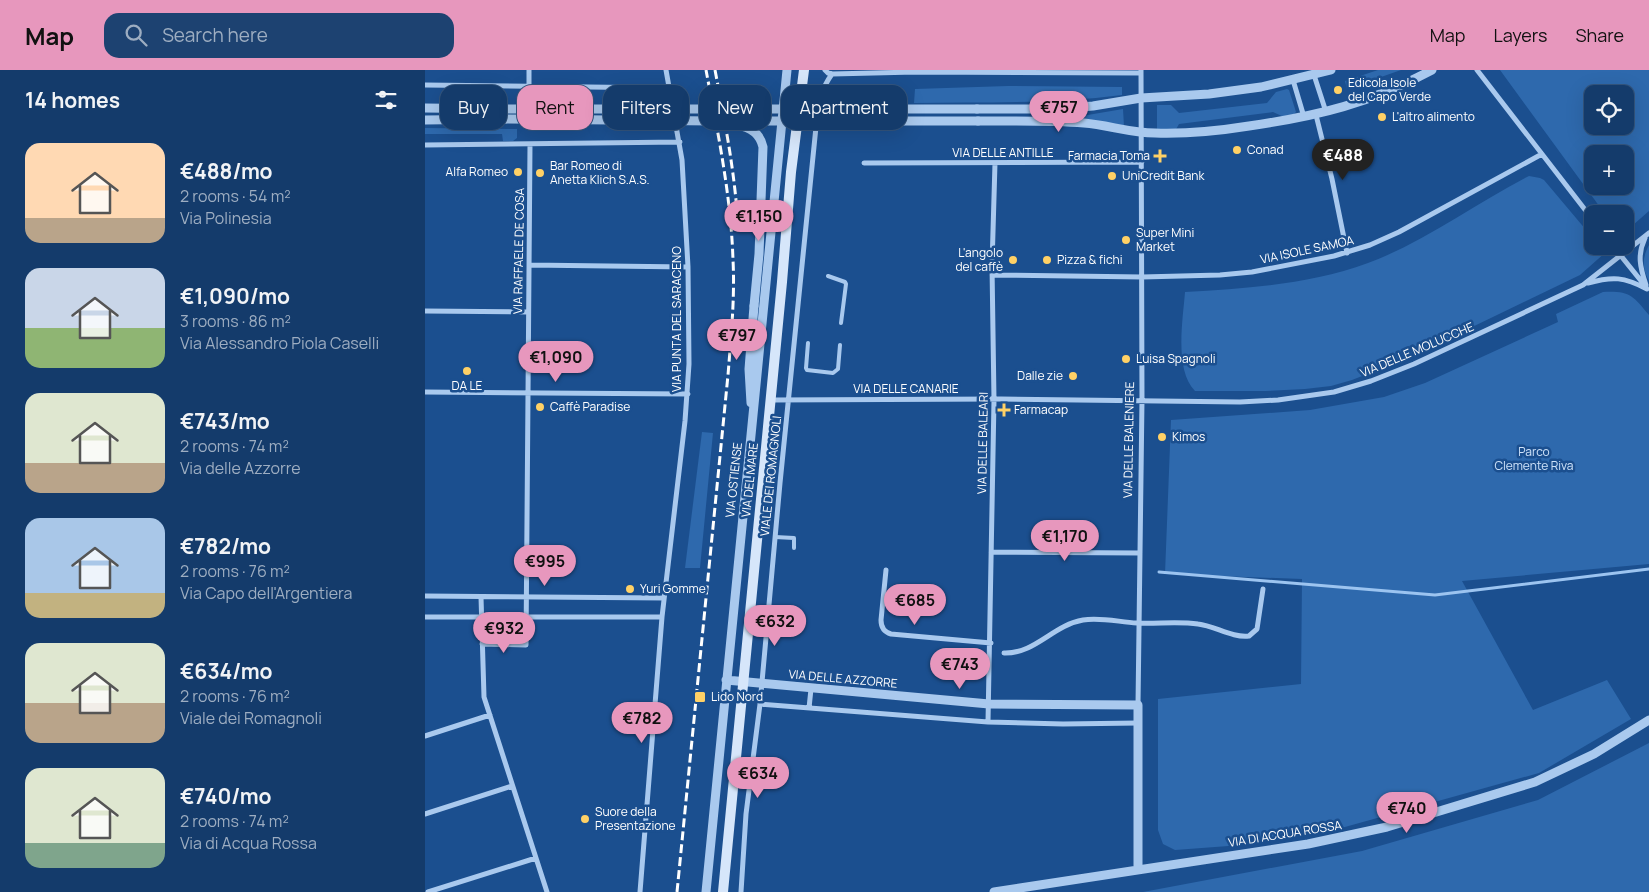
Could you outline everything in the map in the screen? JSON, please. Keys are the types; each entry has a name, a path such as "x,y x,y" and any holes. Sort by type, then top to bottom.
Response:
{"main road":[{"name":"VIA DEL MARE","path":"723,892 771,400 791,172 804,70"}],"street":[{"path":"529,70 529,85"},
{"name":"VIA PUNTA DEL SARACENO","path":"666,70 668,85"},
{"name":"VIA OSTIENSE","path":"706,892 787,70"},
{"path":"825,70 827,73 832,74 897,71 1141,71"},
{"path":"425,108 1056,109 1093,106 1141,98 1216,93 1261,87 1298,76 1314,75 1331,70"},
{"path":"771,121 1076,122 1141,132 1197,132 1316,115 1380,96 1432,70"},
{"path":"1477,70 1584,208"},
{"name":"VIA DELLE BALENIERE","path":"1138,870 1138,705 1143,400 1141,71"},
{"name":"VIALE DEI ROMAGNOLI","path":"741,892 746,814 760,704 800,275 819,103 822,90 832,74"},
{"path":"1314,75 1326,112"},
{"path":"1298,76 1304,118"},
{"path":"425,85 517,85"},
{"path":"1316,115 1347,252"},
{"path":"425,120 699,121"},
{"name":"VIA PUNTA DEL SARACENO","path":"640,892 664,598 688,394 688,267 682,160 678,130"},
{"path":"751,130 758,135 763,144 762,190 749,369 749,392 753,416"},
{"path":"425,145 680,142"},
{"name":"VIA RAFFAELE DE COSA","path":"482,644 526,645 530,145"},
{"name":"VIA ISOLE SAMOA","path":"992,275 1143,277 1233,274 1322,259 1378,241 1409,227 1542,154"},
{"name":"VIA DELLE ANTILLE","path":"864,163 1142,162"},
{"name":"VIA DELLE BALEARI","path":"988,722 991,643 994,400 992,275 995,163"},
{"path":"1648,234 1640,250 1639,260 1648,290"},
{"name":"VIA DELLE MOLUCCHE","path":"1143,400 1266,401 1310,396 1349,388 1377,379 1438,354 1583,284 1648,234"},
{"path":"1620,256 1648,290"},
{"path":"529,265 688,267"},
{"path":"1583,284 1619,278 1633,282 1648,290"},
{"path":"425,311 528,312"},
{"path":"425,392 688,394"},
{"path":"771,400 789,400"},
{"name":"VIA DELLE CANARIE","path":"789,400 1143,400"},
{"path":"991,552 1140,553"},
{"path":"886,570 881,620 885,632 991,643"},
{"path":"1004,654 1025,650 1064,627 1082,620 1093,619 1139,623 1198,624 1239,636 1249,636 1257,629 1263,589"},
{"path":"425,596 664,598"},
{"path":"481,597 483,685 490,715 547,892"},
{"path":"425,617 663,617"},
{"name":"VIA DELLE AZZORRE","path":"726,680 989,704 1138,705"},
{"path":"809,708 811,689"},
{"path":"760,704 988,722 1063,724 1139,723"},
{"path":"425,736 490,715"},
{"name":"VIA DI ACQUA ROSSA","path":"994,892 1331,840 1407,822 1517,788 1552,775 1593,754 1649,720"},
{"path":"425,814 513,786"},
{"path":"428,892 536,858"}],"lane":[{"path":"829,276 846,284 841,323"},
{"path":"808,343 807,370 833,374 838,369 840,345"},
{"path":"775,537 794,538 794,548"}],"green space":[{"path":"1378,70 1401,70 1347,89 1345,81"},
{"path":"1500,70 1649,70 1649,211 1634,224 1634,205 1598,205 1591,195 1634,195 1634,145 1584,145 1584,185"},
{"path":"1008,86 1122,87 1122,95 1044,101 914,103 915,89"},
{"path":"1287,89 1296,112 1294,114 1284,117 1273,112 1179,124 1175,131 1157,130 1157,105 1171,105 1179,113 1267,103 1276,92"},
{"path":"1123,109 1124,126 1070,118"},
{"path":"425,128 440,128 440,130 517,129 517,138 513,141 503,141 502,134 425,134"},
{"path":"1529,176 1544,180 1584,228 1584,255 1603,255 1580,275 1408,358 1352,380 1331,386 1265,391 1195,391 1188,382 1184,370 1181,344 1185,292 1255,287 1300,281 1368,263 1410,244"},
{"path":"1649,245 1649,281 1644,263"},
{"name":"Parco Clemente Riva","path":"1603,292 1619,292 1630,296 1649,315 1649,564 1462,581 1533,710 1607,680 1631,719 1539,773 1327,832 1242,845 1175,850 1163,844 1158,830 1158,699 1301,684 1302,579 1165,574 1171,420 1310,410 1384,397 1425,383 1558,322 1556,314"},
{"path":"702,432 713,433 700,568 685,568"},
{"path":"1649,743 1649,892 1143,892 1362,851 1538,800"}],"waterway":[{"path":"1159,572 1435,595 1649,569"}],"railway":[{"path":"677,892 728,375 733,303 730,212 706,70"},
{"path":"715,70 732,167 738,226"}],"place":[{"name":"Edicola Isole del Capo Verde","path":"1338,90"},
{"name":"L'altro alimento","path":"1382,117"},
{"name":"Conad","path":"1237,150"},
{"name":"Farmacia Toma","path":"1160,156"},
{"name":"Alfa Romeo","path":"518,172"},
{"name":"Bar Romeo di Anetta Klich S.A.S.","path":"540,173"},
{"name":"UniCredit Bank","path":"1112,176"},
{"name":"Super Mini Market","path":"1126,240"},
{"name":"L'angolo del caffè","path":"1013,260"},
{"name":"Pizza & fichi","path":"1047,260"},
{"name":"Luisa Spagnoli","path":"1126,359"},
{"name":"DA LE","path":"467,371"},
{"name":"Dalle zie","path":"1073,376"},
{"name":"Caffè Paradise","path":"540,407"},
{"name":"Farmacap","path":"1004,410"},
{"name":"Kimos","path":"1162,437"},
{"name":"Yuri Gomme","path":"630,589"},
{"name":"Lido Nord","path":"700,697"},
{"name":"Suore della Presentazione","path":"585,819"}]}
